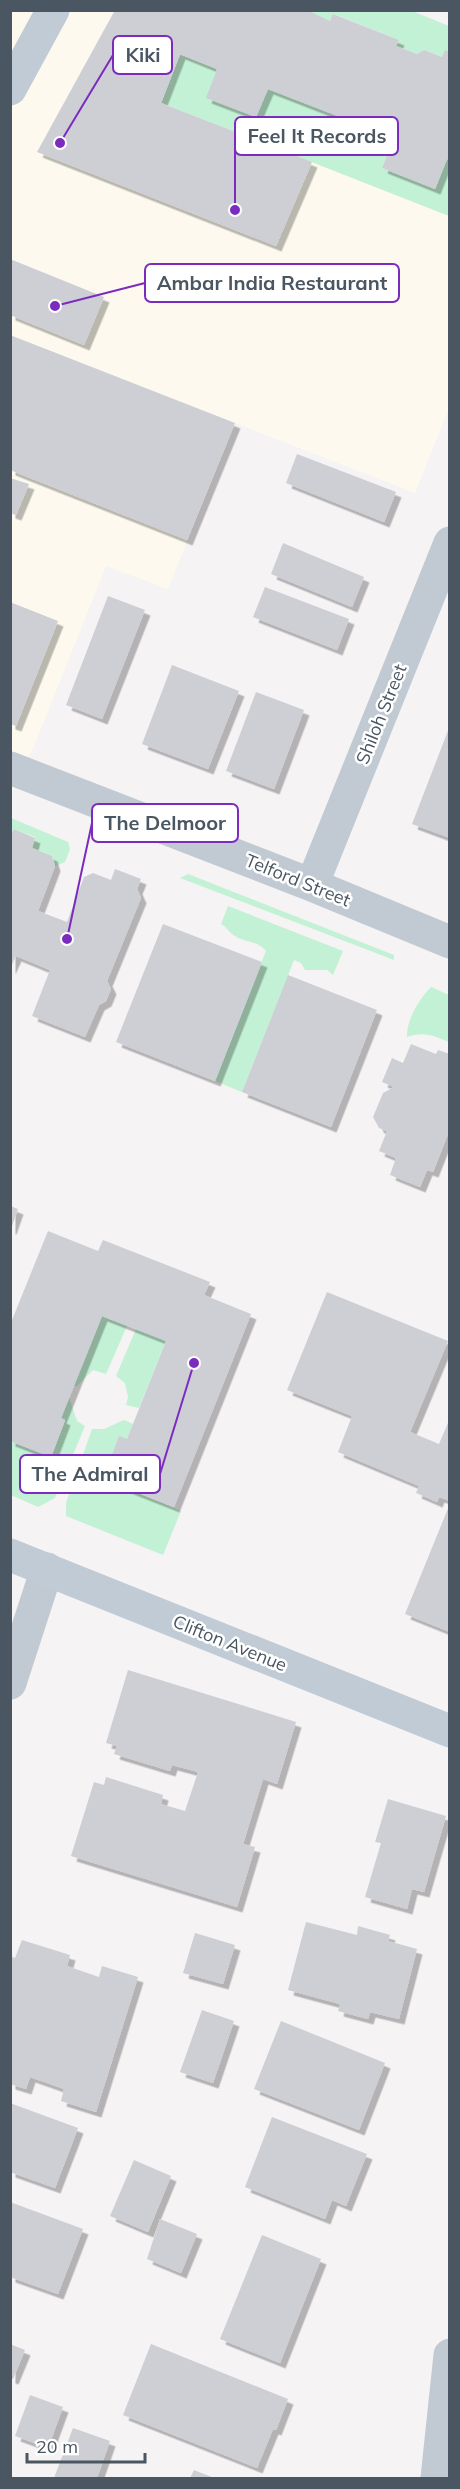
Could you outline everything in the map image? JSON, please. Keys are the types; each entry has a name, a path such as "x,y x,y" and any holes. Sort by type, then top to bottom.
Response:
{"main road":[{"path":"10,89 53,10"},
{"name":"Clifton Avenue","path":"10,1554 450,1731"}],"street":[{"name":"Shiloh Street","path":"312,885 450,543"},
{"name":"Telford Street","path":"10,768 312,885 450,942"},
{"path":"10,1683 47,1569"},
{"path":"437,2478 450,2355"}],"shaded area":[{"path":"11,11 155,11 149,42 180,54 162,103 449,216 449,408 415,493 235,423 168,589 106,566 34,746 11,794"}],"green space":[{"path":"307,11 412,11 449,26 449,52 445,51 442,57 424,50 417,54 396,46 399,40 334,14 330,21"},
{"path":"180,55 217,69 207,98 256,117 268,89 394,138 382,168 435,189 447,159 449,160 449,216 161,103"},
{"path":"11,818 68,842 70,849 65,862 55,866 52,856 32,848 35,837 14,829 11,837"},
{"path":"188,874 394,955 394,960 180,878"},
{"path":"228,906 343,951 333,975 327,970 305,970 301,963 294,960 242,1092 215,1081 266,951 258,945 236,937 221,924"},
{"path":"431,987 449,995 449,1042 424,1034 407,1037 414,1010"},
{"path":"102,1316 127,1326 106,1374 93,1370 77,1386 73,1386"},
{"path":"136,1329 166,1341 139,1408 126,1405 128,1397 125,1383 116,1376"},
{"path":"69,1397 77,1421 85,1426 55,1498 38,1507 11,1495 10,1441 51,1457 65,1421 61,1418"},
{"path":"124,1420 133,1424 127,1439 103,1479 181,1511 163,1555 66,1516 66,1503 92,1429 104,1429"}],"building":[{"path":"115,10 307,10 330,21 333,14 399,40 396,46 417,54 424,50 442,57 445,50 450,52 450,160 447,159 435,189 382,168 394,138 268,89 256,117 206,98 217,69 180,54 161,103 312,162 276,246 37,152"},
{"path":"10,259 104,297 84,345 10,315"},
{"path":"10,335 235,423 187,540 10,470"},
{"path":"297,454 396,492 384,522 286,483"},
{"path":"10,478 29,484 16,515 10,513"},
{"path":"283,543 364,577 352,607 271,574"},
{"path":"265,587 349,619 337,650 253,617"},
{"path":"108,596 145,610 102,719 66,705"},
{"path":"10,602 58,621 16,726 10,724"},
{"path":"172,665 239,691 208,769 142,744"},
{"path":"256,692 304,710 274,789 226,771"},
{"path":"450,728 450,838 412,824"},
{"path":"14,829 35,838 32,848 52,856 55,866 38,911 67,922 84,877 93,873 111,880 115,869 141,879 137,889 141,898 107,981 111,989 106,1001 99,1005 85,1037 32,1016 50,970 16,956 10,969 10,837"},
{"path":"163,924 262,962 215,1081 116,1042"},
{"path":"288,975 377,1010 331,1127 242,1092"},
{"path":"411,1044 436,1054 438,1050 450,1054 450,1129 433,1172 427,1170 420,1187 390,1175 396,1158 379,1151 387,1131 379,1128 373,1117 383,1093 394,1087 382,1082 392,1058 403,1063"},
{"path":"10,1206 18,1209 11,1229 10,1229"},
{"path":"48,1231 98,1251 103,1240 210,1282 204,1295 251,1314 174,1507 103,1479 119,1436 127,1439 166,1341 102,1316 61,1418 65,1420 51,1457 10,1441 10,1325"},
{"path":"327,1292 448,1341 410,1432 439,1444 450,1418 450,1501 439,1497 437,1502 416,1493 419,1486 338,1452 352,1416 287,1390"},
{"path":"450,1506 450,1632 405,1614"},
{"path":"128,1670 296,1722 277,1784 263,1779 243,1844 255,1847 237,1907 71,1856 94,1782 104,1785 106,1777 163,1795 161,1804 185,1811 198,1772 172,1765 170,1771 114,1754 117,1746 106,1743"},
{"path":"388,1799 446,1816 424,1892 412,1889 407,1909 365,1897 381,1843 375,1842"},
{"path":"306,1922 357,1935 358,1926 390,1935 388,1941 417,1949 399,2019 370,2012 368,2019 338,2011 340,2004 288,1990"},
{"path":"195,1933 235,1945 223,1984 183,1973"},
{"path":"22,1940 70,1955 67,1966 99,1977 102,1966 138,1977 96,2112 61,2101 64,2089 30,2077 26,2089 10,2084 10,1956 15,1958"},
{"path":"202,2010 234,2021 213,2083 180,2072"},
{"path":"281,2021 385,2063 359,2130 254,2089"},
{"path":"10,2103 78,2128 55,2188 10,2172"},
{"path":"272,2117 367,2154 346,2206 332,2200 325,2219 245,2187"},
{"path":"134,2160 171,2176 148,2232 110,2216"},
{"path":"10,2202 83,2229 58,2294 10,2277"},
{"path":"160,2219 197,2234 181,2273 147,2259"},
{"path":"262,2235 321,2259 280,2363 220,2339"},
{"path":"10,2344 25,2350 13,2379 10,2378"},
{"path":"151,2344 288,2399 257,2468 123,2415"},
{"path":"30,2395 63,2407 48,2448 15,2436"},
{"path":"73,2428 110,2441 97,2478 54,2478"},
{"path":"194,2470 214,2478 190,2478"}],"place":[{"name":"Kiki","path":"60,143"},
{"name":"Feel It Records","path":"235,210"},
{"name":"Ambar India Restaurant","path":"55,306"},
{"name":"The Delmoor","path":"67,939"},
{"name":"The Admiral","path":"194,1363"}]}
